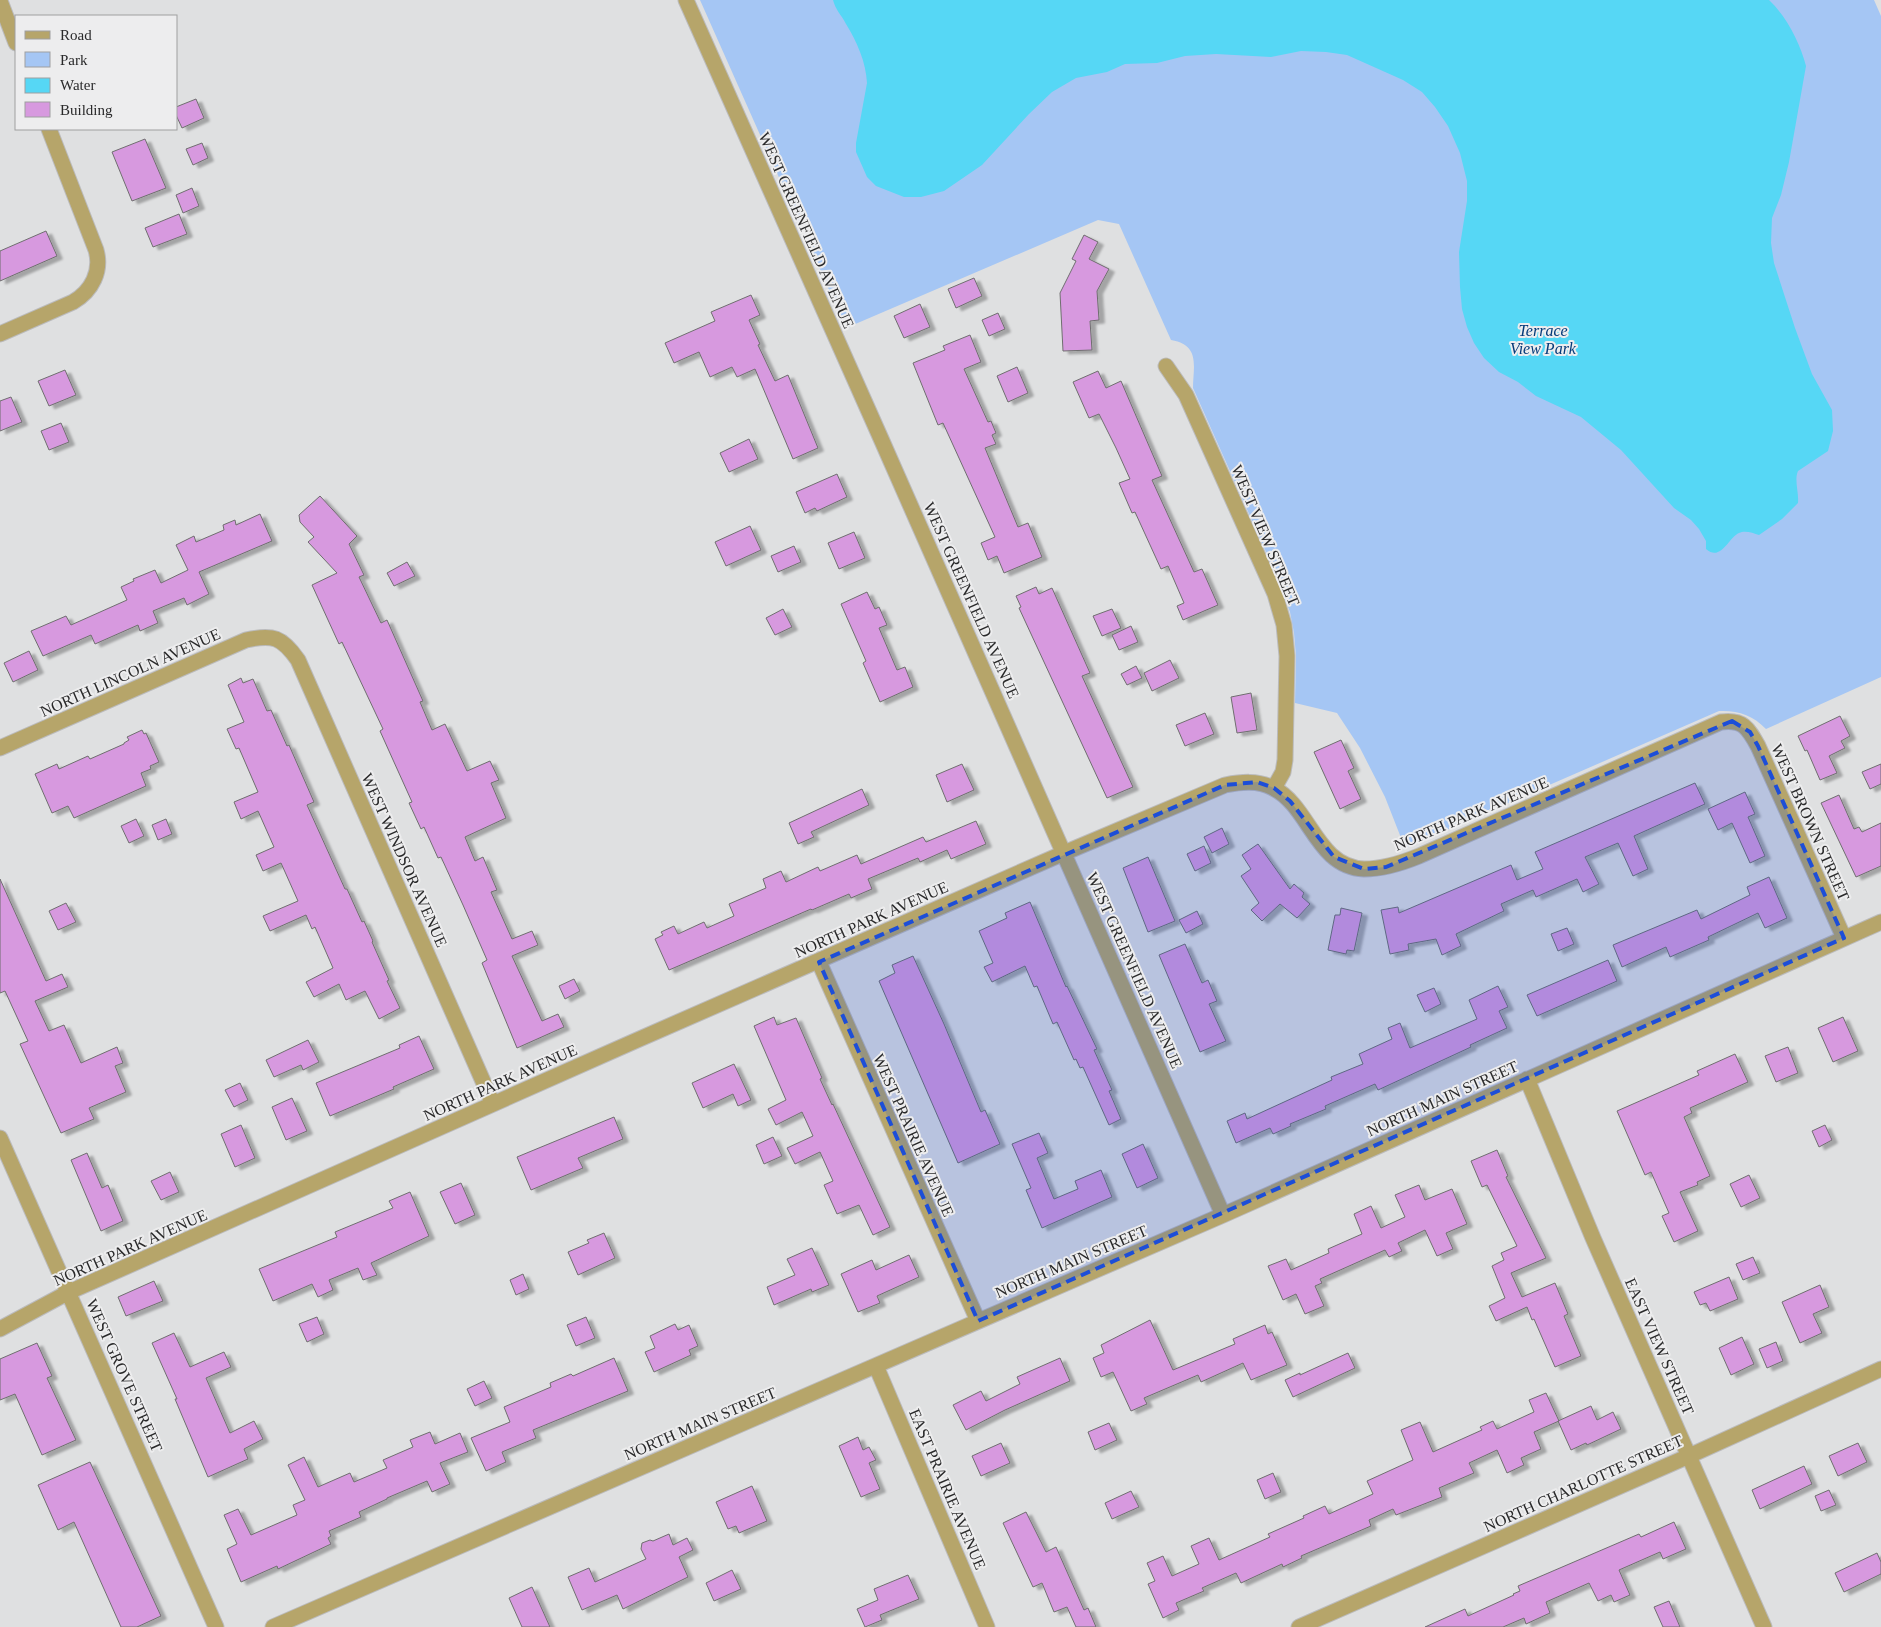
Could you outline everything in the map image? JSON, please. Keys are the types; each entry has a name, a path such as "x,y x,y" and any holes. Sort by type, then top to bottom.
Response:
{"street":[{"name":"WEST GREENFIELD AVENUE","path":"686,0 1223,1215"},
{"path":"0,1 15,40"},
{"path":"0,334 81,298 96,278 98,259 96,250 49,130"},
{"name":"WEST VIEW STREET","path":"1166,366 1186,395 1265,572 1282,618 1287,656 1285,760 1283,772 1274,788"},
{"name":"NORTH LINCOLN AVENUE","path":"0,748 246,640 262,636 276,638"},
{"name":"WEST WINDSOR AVENUE","path":"276,638 289,646 298,660 493,1104"},
{"name":"NORTH PARK AVENUE","path":"0,1329 69,1292 1064,853 1225,785 1257,782 1274,788 1290,801 1316,837 1334,857 1343,863 1358,868 1386,867 1420,856 1722,722 1732,721 1742,724"},
{"name":"WEST BROWN STREET","path":"1742,724 1750,732 1758,746 1844,938"},
{"name":"NORTH MAIN STREET","path":"273,1627 1223,1215 1881,922"},
{"name":"WEST PRAIRIE AVENUE","path":"818,962 978,1321"},
{"name":"EAST VIEW STREET","path":"1526,1079 1764,1627"},
{"name":"WEST GROVE STREET","path":"0,1138 216,1627"},
{"name":"EAST PRAIRIE AVENUE","path":"876,1366 987,1627"},
{"name":"NORTH CHARLOTTE STREET","path":"1299,1627 1689,1456 1881,1369"}],"highlighted area":[{"path":"1732,721 1750,732 1758,746 1844,938 978,1321 819,962 1225,785 1257,782 1274,788 1290,801 1334,857 1364,869 1386,867"}],"green space":[{"name":"Terrace View Park","path":"700,0 1874,0 1881,16 1881,677 1766,729 1756,720 1744,714 1732,711 1719,711 1405,848 1385,797 1360,748 1337,713 1295,703 1296,656 1290,612 1270,561 1193,388 1194,365 1191,352 1181,343 1171,340 1119,224 1098,220 846,328"}],"water":[{"path":"833,0 1769,0 1782,14 1792,31 1806,66 1789,162 1781,195 1772,218 1771,243 1774,263 1795,328 1812,374 1832,410 1833,431 1828,451 1798,471 1796,478 1798,503 1782,519 1759,535 1741,532 1720,551 1716,553 1711,552 1706,549 1706,541 1699,529 1691,520 1674,508 1621,450 1581,417 1536,396 1518,382 1499,372 1484,358 1474,343 1462,309 1459,252 1467,201 1467,181 1460,153 1448,126 1435,107 1422,92 1403,80 1347,55 1326,52 1301,51 1271,57 1216,54 1185,56 1157,63 1125,64 1107,72 1076,78 1052,92 982,165 944,191 921,197 904,197 876,186 867,177 856,152 867,83 866,75 857,45"}],"building":[{"path":"196,99 204,118 182,128 178,119 178,106"},
{"path":"145,139 166,188 132,201 112,152"},
{"path":"202,143 208,158 193,165 186,149"},
{"path":"192,188 199,206 183,213 176,195"},
{"path":"179,214 187,234 153,247 145,228"},
{"path":"46,231 57,256 0,281 0,251"},
{"path":"1084,235 1098,242 1089,259 1109,269 1097,291 1099,320 1090,321 1092,350 1063,351 1060,293 1076,261 1072,259"},
{"path":"974,278 982,296 956,308 948,289"},
{"path":"751,295 760,315 749,320 760,344 758,345 775,381 788,375 818,448 793,459 755,369 737,377 732,367 710,377 699,352 674,363 665,343 715,321 711,312"},
{"path":"920,304 930,327 904,338 894,316"},
{"path":"998,313 1005,329 989,336 982,320"},
{"path":"970,335 981,362 964,369 988,422 991,421 996,433 992,435 996,444 985,448 1018,527 1028,523 1042,557 1004,573 997,556 988,560 981,543 995,537 943,423 938,425 913,363 945,350 943,346"},
{"path":"1017,367 1028,393 1008,402 997,376"},
{"path":"65,370 76,395 49,406 38,381"},
{"path":"1098,371 1106,388 1121,381 1162,476 1152,480 1194,572 1202,569 1218,605 1183,620 1177,606 1184,603 1168,566 1161,569 1135,512 1132,513 1119,483 1130,479 1116,448 1099,414 1089,418 1073,382"},
{"path":"11,397 22,422 0,431 0,401"},
{"path":"61,423 69,442 49,450 41,431"},
{"path":"749,439 758,459 729,472 720,453"},
{"path":"837,474 847,497 817,511 815,508 805,513 796,492"},
{"path":"320,496 357,536 349,544 364,575 359,577 381,623 387,620 423,701 420,702 432,730 445,724 467,771 490,761 499,780 491,783 506,818 465,837 475,861 483,857 497,890 491,892 512,939 532,931 538,945 512,956 542,1021 558,1014 564,1027 517,1048 482,963 487,960 463,905 441,857 438,858 424,827 421,829 409,803 412,802 380,731 383,729 342,642 339,644 312,585 337,573 308,542 314,537 300,522 299,515"},
{"path":"260,514 272,541 199,572 209,594 187,605 184,598 153,611 158,623 140,631 138,625 95,644 91,635 43,656 31,631 66,616 71,625 127,600 121,587 134,581 133,579 155,570 161,583 188,570 176,545 194,536 196,542 224,530 223,525 235,520 236,525"},
{"path":"750,526 761,550 726,566 715,542"},
{"path":"854,532 865,558 839,569 828,543"},
{"path":"794,546 801,562 778,572 771,556"},
{"path":"407,562 415,576 394,586 387,573"},
{"path":"1036,587 1039,594 1052,588 1090,673 1082,676 1133,787 1107,798 1019,608 1021,607 1016,596"},
{"path":"867,592 875,609 879,607 887,625 879,628 897,670 905,667 913,687 880,702 863,663 866,661 841,604"},
{"path":"783,609 792,627 775,635 766,618"},
{"path":"1112,609 1121,628 1102,636 1093,616"},
{"path":"1131,626 1138,642 1119,650 1112,635"},
{"path":"29,651 38,670 13,682 4,663"},
{"path":"1170,660 1179,678 1152,691 1144,673"},
{"path":"1136,666 1142,678 1127,685 1121,674"},
{"path":"241,678 243,683 253,679 267,711 271,710 287,746 289,745 314,802 307,805 345,889 347,889 362,922 364,921 389,980 387,981 400,1008 379,1019 365,991 346,1000 339,984 314,997 306,982 333,968 315,927 312,929 306,915 270,931 263,916 298,901 281,863 263,871 256,855 274,847 258,811 241,819 234,802 258,792 239,748 236,749 227,729 244,722 228,685"},
{"path":"1251,693 1257,730 1237,733 1231,697"},
{"path":"1205,713 1214,734 1185,746 1176,725"},
{"path":"1840,716 1850,736 1841,741 1845,748 1829,756 1837,773 1820,780 1807,750 1805,751 1798,736"},
{"path":"142,730 144,734 146,733 159,762 150,766 151,769 141,773 146,786 74,818 68,806 52,813 35,774 57,764 59,769 88,756 90,759 124,744 129,740 127,737"},
{"path":"1341,740 1354,768 1348,771 1361,799 1340,809 1314,752"},
{"path":"962,764 974,790 947,802 936,775"},
{"path":"1881,764 1881,784 1870,789 1862,772"},
{"path":"1695,783 1705,804 1634,836 1648,869 1633,876 1618,843 1585,857 1599,884 1583,892 1577,879 1536,897 1533,890 1501,904 1504,911 1456,934 1461,946 1442,955 1436,939 1408,944 1409,950 1390,954 1381,910 1398,907 1399,913 1511,865 1517,880 1543,869 1535,852"},
{"path":"862,789 869,805 811,832 814,837 798,844 789,823"},
{"path":"1745,792 1755,814 1748,817 1765,856 1750,863 1732,823 1718,830 1708,809"},
{"path":"1839,795 1854,829 1859,827 1862,832 1881,823 1881,866 1856,877 1821,803"},
{"path":"136,819 144,836 129,843 121,826"},
{"path":"166,819 172,834 158,840 152,825"},
{"path":"976,821 986,844 951,859 947,850 920,862 918,858 868,879 872,889 851,898 849,894 811,909 669,970 655,939 663,935 661,932 674,926 678,934 704,922 707,928 734,916 729,904 766,888 763,879 781,871 786,882 818,867 820,871 857,855 861,864 923,837 926,842"},
{"path":"1222,828 1229,844 1212,853 1204,837"},
{"path":"1258,844 1290,889 1294,884 1304,893 1302,897 1310,904 1297,918 1280,904 1262,921 1251,910 1259,903 1241,876 1251,869 1242,855"},
{"path":"1204,846 1211,863 1195,871 1187,854"},
{"path":"1148,857 1175,921 1148,932 1123,868"},
{"path":"1769,877 1787,918 1765,928 1758,913 1708,937 1709,940 1670,957 1666,947 1622,967 1613,945 1697,910 1701,919 1750,895 1747,887"},
{"path":"0,879 46,981 62,974 68,987 35,1001 49,1031 64,1025 81,1063 117,1047 123,1063 115,1066 126,1092 89,1108 94,1119 61,1133 20,1044 28,1041 5,991 0,993"},
{"path":"1030,902 1066,987 1097,1049 1094,1050 1112,1090 1109,1091 1121,1119 1109,1125 1083,1067 1080,1068 1076,1059 1074,1060 1057,1022 1053,1024 1037,986 1034,987 1025,966 992,982 984,967 993,963 979,931 1007,918 1005,913"},
{"path":"66,903 76,922 58,930 49,911"},
{"path":"1341,908 1362,913 1354,951 1347,950 1346,954 1328,950 1335,915 1340,915"},
{"path":"1197,911 1203,924 1186,933 1179,920"},
{"path":"1567,928 1574,944 1558,951 1551,934"},
{"path":"1185,944 1202,983 1208,980 1217,1001 1209,1004 1226,1041 1200,1052 1159,955"},
{"path":"913,956 981,1112 985,1110 1000,1144 958,1163 879,981 895,973 892,965"},
{"path":"1608,960 1617,981 1537,1016 1527,995"},
{"path":"574,979 580,991 565,999 559,986"},
{"path":"1498,986 1508,1007 1499,1011 1507,1028 1470,1045 1471,1047 1378,1090 1375,1084 1325,1106 1326,1109 1290,1124 1291,1126 1273,1134 1270,1128 1236,1143 1227,1121 1245,1113 1247,1119 1332,1080 1331,1077 1363,1064 1359,1054 1392,1039 1388,1028 1400,1023 1410,1048 1477,1019 1469,1000"},
{"path":"1434,988 1441,1004 1425,1012 1417,995"},
{"path":"774,1017 777,1025 796,1018 822,1078 820,1079 890,1227 873,1235 859,1205 837,1214 824,1185 833,1181 820,1152 795,1164 787,1148 813,1136 802,1112 776,1125 768,1109 786,1100 754,1026"},
{"path":"1843,1017 1858,1051 1833,1062 1818,1028"},
{"path":"419,1036 434,1069 393,1087 394,1089 330,1116 316,1083 400,1048 399,1045"},
{"path":"308,1040 319,1062 303,1070 301,1065 274,1077 266,1060"},
{"path":"1788,1047 1798,1073 1776,1082 1765,1056"},
{"path":"1735,1054 1748,1082 1690,1108 1692,1113 1684,1117 1710,1176 1697,1182 1698,1185 1680,1192 1698,1231 1674,1242 1662,1216 1669,1213 1651,1172 1645,1175 1617,1111 1699,1075 1697,1071"},
{"path":"734,1064 751,1100 738,1106 733,1094 703,1108 692,1083"},
{"path":"240,1083 248,1100 234,1107 225,1090"},
{"path":"292,1098 307,1131 286,1140 272,1107"},
{"path":"614,1117 623,1139 578,1158 583,1168 531,1190 517,1157"},
{"path":"241,1125 255,1158 235,1167 221,1134"},
{"path":"1825,1125 1832,1140 1819,1147 1812,1131"},
{"path":"1039,1133 1048,1153 1037,1158 1054,1199 1078,1189 1075,1181 1101,1170 1112,1197 1042,1228 1026,1190 1031,1188 1012,1144"},
{"path":"773,1137 782,1156 764,1164 756,1145"},
{"path":"1143,1144 1158,1178 1137,1188 1122,1154"},
{"path":"1497,1150 1508,1176 1506,1177 1546,1258 1511,1273 1522,1297 1555,1283 1568,1314 1564,1316 1581,1356 1555,1367 1527,1307 1496,1321 1489,1306 1505,1298 1492,1266 1504,1260 1501,1253 1517,1246 1487,1185 1482,1187 1471,1161"},
{"path":"87,1153 102,1188 108,1185 123,1221 101,1231 71,1160"},
{"path":"170,1172 179,1192 161,1200 151,1181"},
{"path":"1749,1175 1760,1198 1741,1207 1730,1184"},
{"path":"461,1183 475,1215 455,1224 440,1192"},
{"path":"1419,1185 1425,1200 1452,1189 1467,1224 1446,1233 1453,1249 1437,1256 1425,1230 1398,1243 1402,1251 1389,1257 1385,1250 1320,1279 1322,1283 1315,1286 1324,1306 1305,1314 1296,1294 1283,1300 1268,1266 1286,1259 1291,1270 1329,1253 1328,1249 1362,1234 1354,1214 1371,1206 1381,1228 1405,1217 1395,1195"},
{"path":"410,1192 429,1236 371,1263 377,1275 363,1280 358,1268 329,1280 333,1290 318,1297 312,1284 273,1301 259,1269 337,1237 335,1232 393,1208 389,1201"},
{"path":"604,1233 615,1258 578,1275 568,1252 589,1243 587,1240"},
{"path":"812,1248 829,1285 812,1292 811,1289 774,1305 767,1287 795,1275 787,1259"},
{"path":"909,1255 919,1277 877,1296 880,1303 858,1312 841,1274 872,1260 876,1270"},
{"path":"1753,1257 1760,1273 1743,1280 1736,1264"},
{"path":"523,1274 529,1289 516,1295 510,1280"},
{"path":"1729,1277 1738,1299 1710,1311 1706,1303 1700,1305 1694,1292"},
{"path":"154,1281 163,1301 126,1316 118,1297"},
{"path":"1820,1285 1829,1307 1813,1314 1822,1333 1800,1343 1782,1302"},
{"path":"317,1317 324,1334 307,1342 299,1324"},
{"path":"586,1317 595,1338 576,1346 567,1325"},
{"path":"1150,1320 1173,1370 1235,1344 1233,1339 1265,1325 1268,1334 1272,1332 1287,1365 1251,1380 1243,1363 1201,1382 1198,1375 1144,1398 1147,1404 1131,1411 1113,1372 1101,1377 1093,1358 1104,1353 1101,1345"},
{"path":"675,1324 678,1330 689,1325 698,1346 689,1350 691,1355 654,1372 645,1352 655,1348 650,1336"},
{"path":"174,1333 190,1367 224,1352 231,1367 206,1378 230,1433 254,1421 263,1439 244,1449 248,1459 208,1477 152,1343"},
{"path":"1742,1337 1754,1364 1731,1375 1719,1348"},
{"path":"1776,1342 1783,1361 1767,1368 1759,1349"},
{"path":"37,1343 52,1376 47,1378 76,1440 42,1455 15,1394 0,1400 0,1359"},
{"path":"1348,1353 1355,1368 1293,1397 1285,1380"},
{"path":"614,1358 628,1391 533,1430 536,1438 502,1452 506,1462 486,1471 471,1438 510,1422 504,1407 551,1387 550,1383 571,1374 573,1376"},
{"path":"1060,1358 1070,1381 966,1430 953,1405 981,1391 986,1401 1020,1384 1017,1377"},
{"path":"484,1381 492,1398 475,1406 467,1389"},
{"path":"1546,1393 1559,1421 1534,1432 1541,1449 1521,1458 1524,1465 1507,1473 1497,1450 1469,1463 1474,1473 1439,1488 1442,1497 1396,1515 1393,1509 1369,1520 1371,1526 1301,1556 1302,1558 1283,1567 1282,1564 1241,1583 1236,1573 1202,1588 1204,1591 1176,1603 1179,1610 1163,1618 1148,1584 1155,1581 1147,1563 1163,1556 1172,1576 1199,1564 1191,1546 1209,1538 1219,1560 1270,1537 1268,1534 1304,1518 1303,1516 1325,1506 1329,1514 1373,1494 1367,1481 1413,1460 1401,1430 1420,1422 1433,1452 1482,1430 1480,1427 1493,1421 1497,1429 1534,1412 1529,1400"},
{"path":"1591,1406 1597,1420 1613,1412 1621,1429 1587,1445 1586,1443 1571,1450 1558,1421"},
{"path":"1109,1423 1117,1440 1095,1450 1088,1432"},
{"path":"430,1432 435,1444 460,1433 468,1452 440,1463 450,1484 432,1492 427,1481 387,1498 359,1512 361,1517 329,1531 331,1536 328,1538 331,1544 278,1569 277,1566 241,1582 227,1549 237,1544 224,1515 238,1509 251,1535 297,1515 293,1505 305,1500 288,1465 304,1457 318,1487 350,1473 354,1482 387,1468 383,1460 413,1447 410,1440"},
{"path":"858,1437 863,1450 869,1447 876,1460 869,1463 880,1489 861,1497 839,1446"},
{"path":"1001,1443 1010,1463 981,1476 972,1456"},
{"path":"1858,1443 1867,1462 1838,1476 1829,1456"},
{"path":"90,1462 161,1616 137,1627 121,1627 74,1522 58,1530 38,1485"},
{"path":"1804,1466 1812,1484 1760,1509 1752,1490"},
{"path":"1273,1473 1281,1492 1265,1499 1257,1480"},
{"path":"752,1486 767,1521 739,1533 736,1526 728,1529 716,1502"},
{"path":"1829,1490 1836,1505 1821,1511 1815,1496"},
{"path":"1131,1491 1139,1507 1112,1519 1105,1503"},
{"path":"1026,1512 1046,1552 1056,1547 1084,1610 1088,1608 1096,1627 1076,1627 1067,1607 1054,1612 1042,1583 1033,1587 1003,1523"},
{"path":"1674,1522 1686,1549 1663,1559 1660,1552 1619,1570 1630,1595 1614,1602 1611,1595 1598,1601 1589,1583 1546,1602 1550,1613 1526,1624 1524,1618 1503,1627 1425,1627 1465,1609 1468,1616 1514,1595 1520,1591 1518,1586 1639,1534 1641,1537"},
{"path":"669,1534 673,1545 687,1538 693,1550 679,1557 688,1577 623,1609 617,1595 582,1610 568,1577 589,1568 595,1582 646,1559 641,1549 642,1543 650,1540 653,1541"},
{"path":"1877,1553 1881,1562 1881,1574 1844,1592 1835,1573"},
{"path":"732,1570 741,1589 714,1601 706,1583"},
{"path":"908,1575 919,1599 880,1615 882,1620 865,1627 857,1609 878,1600 874,1589"},
{"path":"532,1587 550,1627 522,1627 509,1598"},
{"path":"1669,1601 1680,1627 1663,1627 1654,1607"}]}
